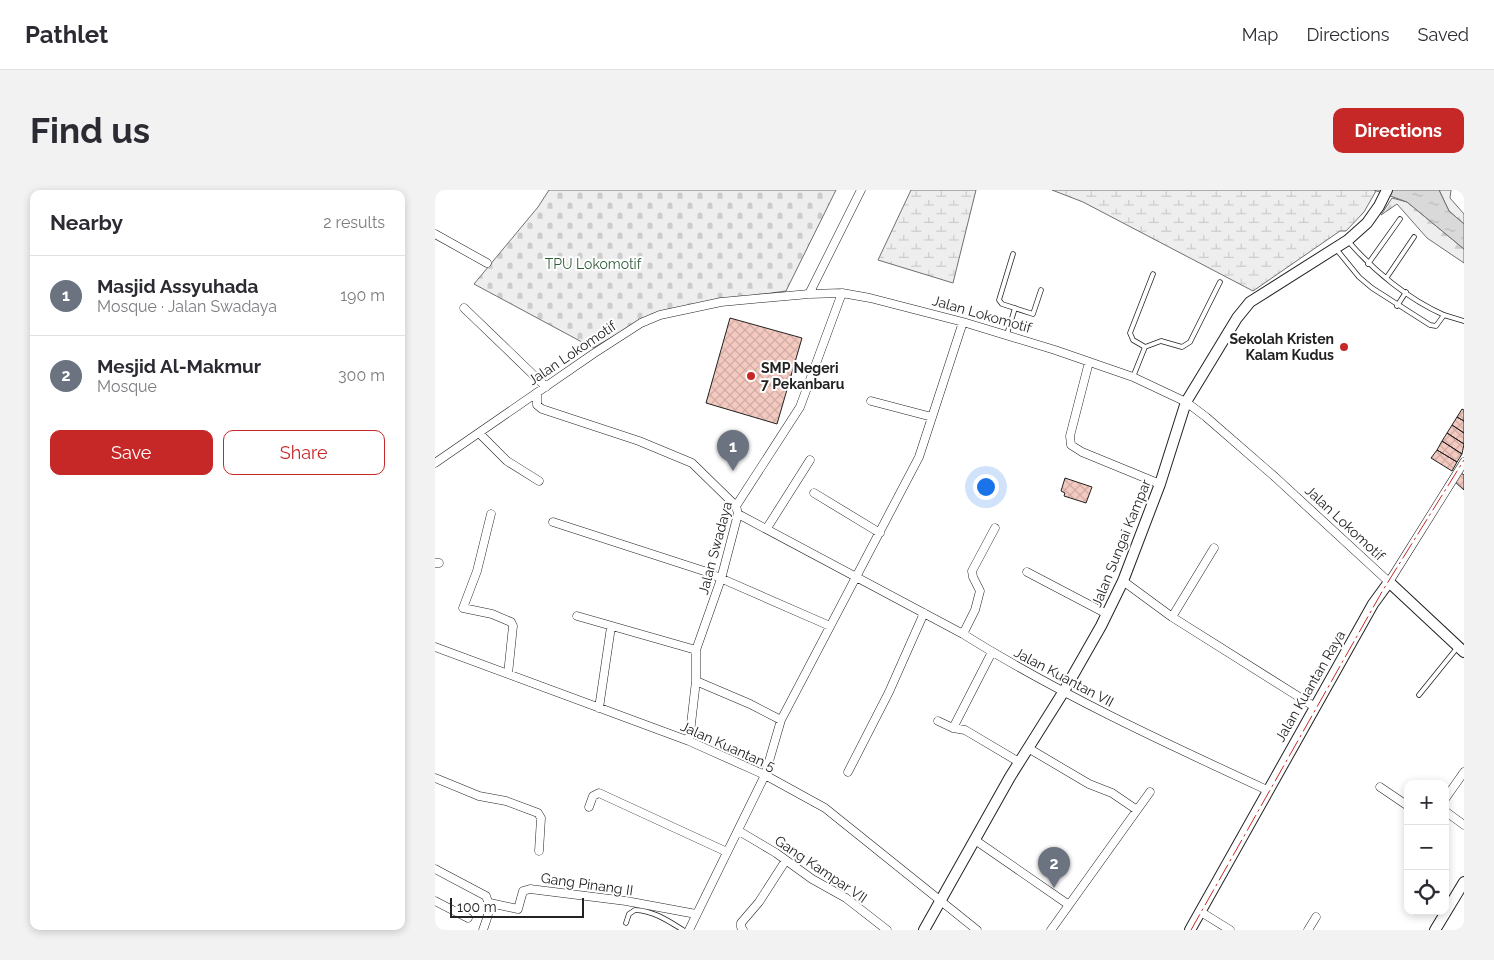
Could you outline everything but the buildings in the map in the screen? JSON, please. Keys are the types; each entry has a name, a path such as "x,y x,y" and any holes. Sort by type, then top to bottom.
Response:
{"street":[{"path":"809,294 861,190"},
{"name":"Jalan Sungai Kampar","path":"924,930 1019,762 1064,691 1107,614 1123,581 1161,484 1186,402 1243,309 1250,302 1348,240 1367,224 1387,190"},
{"path":"435,234 487,263"},
{"name":"Jalan Lokomotif","path":"435,463 593,354 641,323 659,315 721,302 809,294 842,293 870,298 1007,334 1133,377 1186,402 1206,416 1269,471 1461,649"},
{"name":"Jalan Swadaya","path":"689,741 696,681 696,650 721,579 737,510 800,407 842,293"},
{"path":"464,308 546,387"},
{"path":"689,930 765,775 781,720 919,457 963,322"},
{"path":"1089,362 1070,436 1071,445 1082,452 1161,484"},
{"name":"Jalan Kuantan VII","path":"537,394 537,405 542,409 639,441 692,463 737,510 767,528 1116,719 1267,790"},
{"path":"871,401 932,417"},
{"path":"479,433 507,461 539,482"},
{"path":"767,528 810,460"},
{"name":"Jalan Kuantan Raya","path":"1190,930 1373,604 1389,582 1464,462"},
{"path":"813,493 880,533"},
{"path":"491,514 477,571 463,608 492,614 511,622 513,626 508,674"},
{"path":"553,522 704,570 829,626"},
{"path":"963,634 975,610 980,592 972,571 995,528"},
{"path":"1172,617 1213,548"},
{"path":"1027,572 1107,614"},
{"path":"1123,581 1172,617 1315,707"},
{"path":"847,772 889,692 924,614"},
{"path":"577,616 696,650"},
{"path":"599,708 611,627"},
{"name":"Jalan Kuantan 5","path":"435,647 689,741 765,775 825,808 977,930"},
{"path":"953,728 992,652"},
{"path":"696,681 750,704 781,720"},
{"path":"938,721 953,728 965,730 1019,762"},
{"path":"1028,748 1089,784 1112,793 1137,810"},
{"path":"1449,793 1464,772"},
{"path":"435,778 479,796 506,801 538,813 541,818 539,851"},
{"path":"1380,787 1404,803"},
{"path":"1051,930 1150,792"},
{"path":"589,808 593,796 599,793 727,852"},
{"path":"1449,814 1464,825"},
{"name":"Gang Kampar VII","path":"739,831 812,879 846,898 887,930"},
{"path":"975,840 1069,905"},
{"path":"743,930 741,923 759,902 785,860"},
{"path":"435,869 486,896 490,903 483,930"},
{"path":"1435,930 1464,882"},
{"name":"Gang Pinang II","path":"490,903 518,909 523,891 530,889 626,901 696,914"},
{"path":"435,900 467,918"},
{"path":"1201,912 1230,930"},
{"path":"1308,930 1316,917"}],"lane":[{"path":"1368,264 1400,219"},
{"path":"1387,277 1414,237"},
{"path":"1348,240 1368,264 1406,292 1444,315 1464,321"},
{"path":"1335,248 1359,277 1397,306 1436,326 1444,315"},
{"path":"1013,254 999,300 1002,304 1033,314 1041,290"},
{"path":"1145,347 1133,340 1130,333 1153,274"},
{"path":"1133,377 1145,347 1161,341 1182,347 1191,342 1220,282"},
{"path":"1397,306 1406,292"},
{"path":"1007,334 1015,308"},
{"path":"1419,695 1461,649"},
{"path":"626,923 629,914 635,910 646,911 657,914 683,930"}],"green space":[{"name":"TPU Lokomotif","path":"549,190 836,190 786,291 721,300 652,314 593,348 474,284 538,207"},
{"path":"911,190 976,190 953,283 878,260"},
{"path":"1052,190 1376,191 1364,212 1346,231 1340,231 1253,291 1083,202"},
{"path":"1439,190 1451,190 1450,198 1464,214 1464,224 1449,211"},
{"path":"1392,198 1407,202 1464,249 1464,263 1427,238 1397,204 1381,215"}],"water":[{"path":"1374,190 1439,190 1449,211 1464,224 1464,249 1407,202"}],"power":[{"path":"1191,930 1383,590 1464,460"}],"place":[{"name":"Sekolah Kristen Kalam Kudus","path":"1344,347"},
{"name":"SMP Negeri 7 Pekanbaru","path":"751,376"},
{"name":"Masjid Assyuhada","path":"733,471"},
{"name":"Mesjid Al-Makmur","path":"1054,888"}]}
